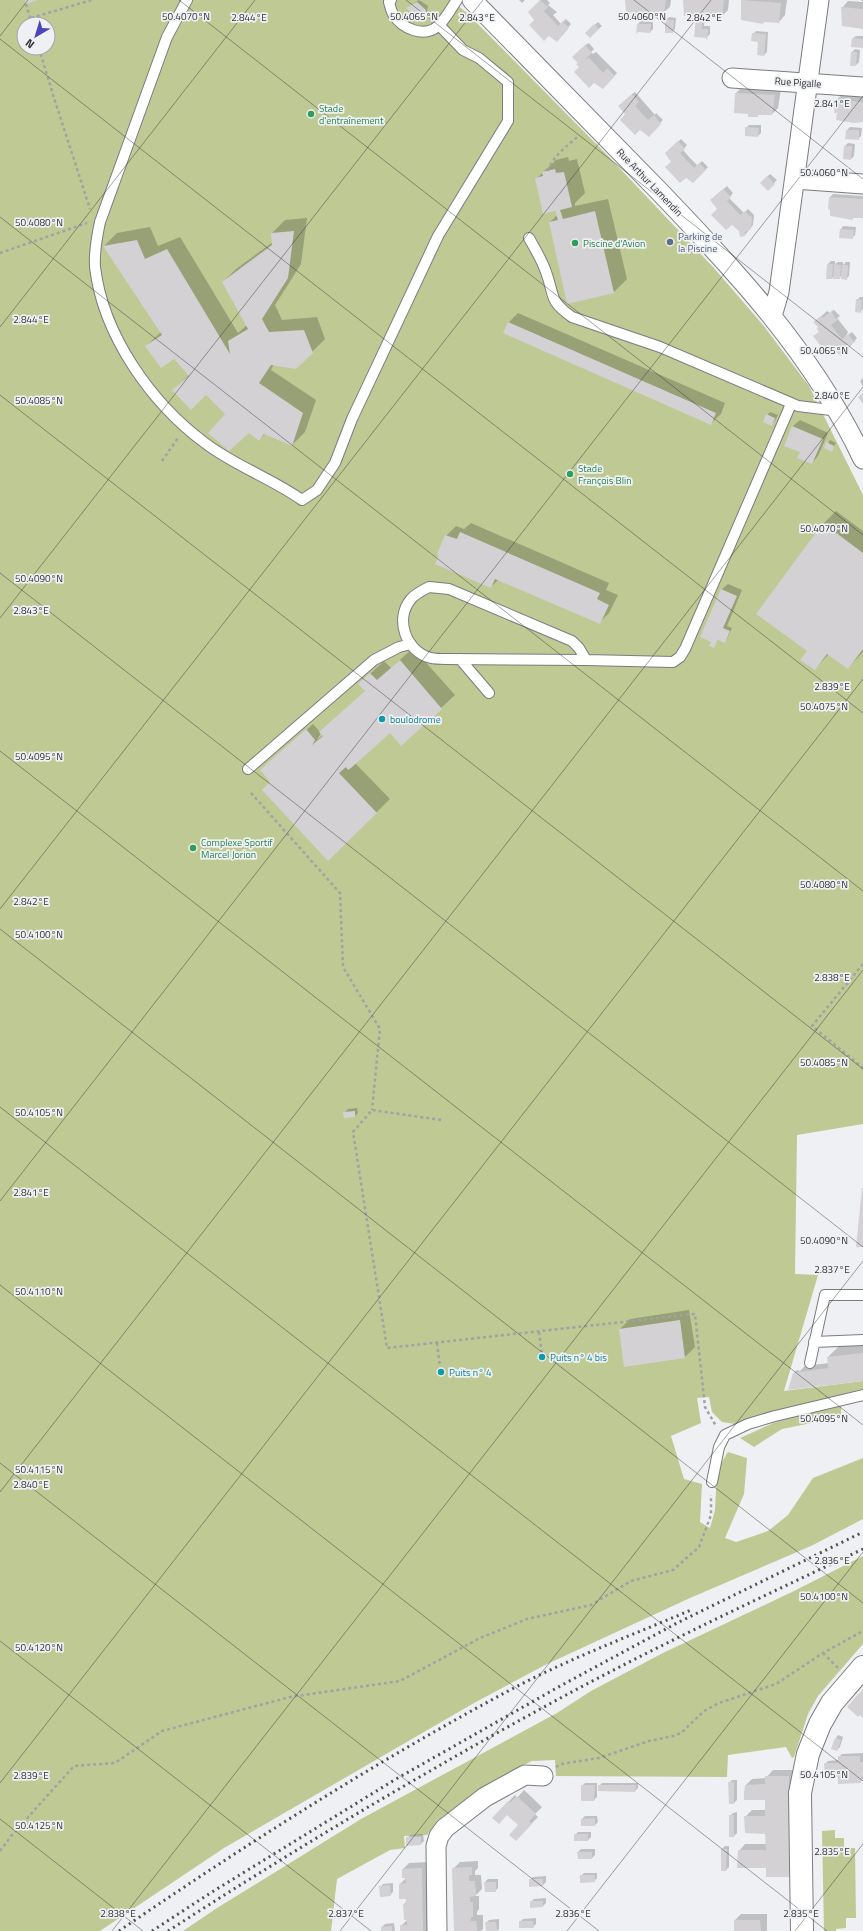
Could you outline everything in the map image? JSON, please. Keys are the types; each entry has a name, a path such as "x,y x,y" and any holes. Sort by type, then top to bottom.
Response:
{"street":[{"name":"Rue Arthur Lamendin","path":"472,0 593,122 707,241 772,316 812,369 839,411 863,459"},
{"path":"772,316 779,292 809,83 818,0"},
{"name":"Rue Pigalle","path":"732,78 863,87"},
{"path":"795,179 863,184"},
{"path":"802,1931 800,1793 808,1754 820,1724 832,1703 863,1667"},
{"path":"437,1931 436,1846 439,1836 454,1819 485,1797 525,1775 543,1776"}],"lane":[{"path":"187,0 167,37 97,220 95,266 100,291 110,324 123,350 140,376 159,400 185,427 204,443 240,466 292,493 302,500 317,490 335,463 352,419 438,236 508,121 508,82 479,58 463,50 439,25"},
{"path":"388,1 393,14 403,24 414,31 429,32 439,25 457,0"},
{"path":"529,238 546,272 553,300 561,309 572,317 660,347 791,404 839,411"},
{"path":"586,660 579,648 572,641 449,589 429,587 418,593 410,600 403,619 403,630 411,644 429,658 673,662 680,657 685,650 791,404"},
{"path":"248,769 374,660 399,647 411,644"},
{"path":"460,659 489,693"},
{"path":"810,1362 825,1295 863,1295"},
{"path":"814,1342 863,1340"},
{"path":"712,1482 719,1447 725,1435 748,1424 774,1416 863,1395"}],"path":[{"path":"38,16 92,0"},
{"path":"26,4 30,16"},
{"path":"0,253 97,220 42,56"},
{"path":"548,171 554,158 593,122"},
{"path":"162,461 185,427"},
{"path":"251,792 340,893 343,967 380,1029 372,1110 353,1132 387,1348 695,1314 705,1407 712,1421 725,1435"},
{"path":"863,964 812,1026 863,1068"},
{"path":"372,1110 441,1120"},
{"path":"539,1332 542,1354"},
{"path":"437,1343 440,1367"},
{"path":"0,1851 12,1835 74,1766 115,1763 162,1731 283,1699 400,1681 480,1638 528,1619 591,1606 631,1581 673,1570 699,1548 711,1515 712,1482"},
{"path":"543,1776 561,1764 599,1758 649,1741 681,1733 704,1712 719,1703 776,1684 823,1653 863,1631"}],"green space":[{"name":"Complexe Sportif Marcel Jorion","path":"0,0 451,0 467,13 610,158 713,267 763,325 809,386 863,495 863,1124 797,1135 795,1274 818,1275 784,1391 863,1381 863,1389 756,1416 735,1424 722,1422 712,1412 709,1397 697,1398 701,1423 671,1436 684,1479 702,1484 700,1522 710,1528 715,1510 717,1470 728,1452 747,1458 744,1494 725,1538 736,1542 768,1531 788,1515 813,1478 863,1458 863,1519 811,1546 690,1598 545,1665 474,1703 224,1848 100,1931 0,1931"},
{"path":"841,1406 841,1417 782,1429 754,1447 740,1438 789,1416"},
{"path":"863,1556 863,1644 818,1696 808,1714 794,1757 792,1758 786,1747 728,1755 727,1777 556,1776 555,1760 532,1761 478,1791 438,1820 427,1835 404,1836 405,1848 390,1850 337,1879 331,1931 183,1931 217,1908 361,1819 557,1713 591,1691 663,1653 792,1592"},
{"path":"835,1830 835,1838 844,1838 844,1848 855,1848 856,1918 846,1918 846,1928 836,1929 836,1931 824,1931 822,1831"}],"building":[{"path":"25,0 38,0 26,4"},
{"path":"540,0 547,6 550,5 544,11 558,26 565,19 563,22 569,28 557,42 549,36 544,41 529,25 534,20 528,12"},
{"path":"625,0 666,0 664,14 650,13 649,15 626,12"},
{"path":"683,0 724,0 722,18 708,17 707,20 702,19 702,29 708,29 707,41 706,38 694,37 696,16 684,16"},
{"path":"741,0 781,3 779,23 764,22 763,24 741,20"},
{"path":"417,2 426,10 423,21 406,8"},
{"path":"841,7 863,9 863,29 842,26"},
{"path":"665,20 674,20 673,33 665,33"},
{"path":"594,24 599,29 590,38 585,33"},
{"path":"637,24 651,24 650,33 638,32 636,34"},
{"path":"752,33 766,34 764,56 757,55 758,42 751,41"},
{"path":"852,38 863,39 863,48 851,47"},
{"path":"587,43 586,46 592,53 585,59 589,58 603,73 607,68 615,76 603,89 594,83 589,88 574,72 579,67 576,64 578,63 572,57"},
{"path":"851,52 857,52 856,66 850,66"},
{"path":"735,93 775,95 772,115 748,117 748,114 734,113"},
{"path":"632,94 639,102 635,106 648,120 654,115 661,124 649,137 640,130 635,135 620,120 625,114 618,106"},
{"path":"835,100 863,102 863,122 854,123 836,120 837,113 834,113"},
{"path":"745,127 759,128 758,137 745,136"},
{"path":"846,130 859,130 859,140 846,139 845,141"},
{"path":"678,141 685,149 680,153 694,168 701,161 700,164 706,170 693,183 686,178 680,183 665,167 671,162 665,153"},
{"path":"844,146 852,146 851,160 843,159"},
{"path":"555,169 556,173 564,172 572,207 560,210 563,219 595,211 614,293 567,304 549,222 558,220 555,211 543,214 535,178 543,176 542,172"},
{"path":"767,176 775,184 768,191 760,183"},
{"path":"723,189 731,197 727,201 740,215 745,211 751,217 752,216 751,229 745,232 745,236 740,237 739,231 732,225 726,230 711,215 717,209 710,200"},
{"path":"829,197 863,199 863,218 853,218 853,220 830,216 830,210 828,209"},
{"path":"840,229 854,230 853,239 839,238"},
{"path":"294,231 288,278 262,319 269,332 304,330 313,353 296,369 271,365 259,383 303,413 292,446 264,434 259,441 249,433 229,451 208,433 225,414 206,395 191,410 172,390 189,376 174,359 161,368 145,346 162,335 103,246 137,240 145,259 167,249 230,354 228,341 248,329 222,282 272,245 271,233"},
{"path":"827,264 833,264 832,279 826,279"},
{"path":"834,264 841,265 840,279 833,279"},
{"path":"842,265 848,265 847,280 841,279"},
{"path":"856,299 862,300 861,313 855,312"},
{"path":"834,309 832,313 836,319 840,318 831,325 842,339 851,332 849,335 853,341 856,341 846,348 848,351 841,356 832,348 826,353 813,336 819,332 817,329 818,327 813,322 821,316 823,318"},
{"path":"508,322 716,413 711,425 503,333"},
{"path":"863,393 863,404 858,397"},
{"path":"766,414 775,418 772,426 763,422"},
{"path":"792,426 823,439 812,464 797,458 800,452 784,446"},
{"path":"826,442 834,446 832,452 824,448"},
{"path":"823,523 863,553 863,649 848,669 827,654 815,670 800,660 807,651 756,614"},
{"path":"460,532 600,593 597,599 609,605 600,624 495,579 491,588 435,564 439,555 437,554 445,535 457,539"},
{"path":"721,589 737,596 723,628 730,631 725,643 718,640 714,648 709,646 711,642 700,637"},
{"path":"400,660 442,709 401,746 390,733 351,768 348,770 346,767 339,773 377,813 328,861 262,790 270,782 260,770 306,729 315,740 312,745 323,736 319,732 365,691 358,684 370,673 377,680"},
{"path":"355,1111 355,1117 344,1118 343,1112"},
{"path":"862,1188 863,1247 856,1247"},
{"path":"680,1320 685,1358 624,1367 619,1329"},
{"path":"863,1353 863,1381 788,1390 793,1373 828,1368 827,1357"},
{"path":"863,1689 863,1718 860,1715 858,1717 847,1707"},
{"path":"835,1738 841,1740 837,1751 831,1749"},
{"path":"838,1756 860,1756 860,1762 863,1762 863,1777 861,1777 861,1783 838,1784 838,1777 825,1777 824,1763 838,1763"},
{"path":"765,1776 789,1776 789,1877 766,1877 766,1868 737,1868 738,1850 766,1850 765,1834 745,1833 744,1816 765,1816 765,1800 744,1800 744,1793 745,1785 765,1784"},
{"path":"728,1782 734,1782 734,1804 729,1804"},
{"path":"581,1785 595,1785 594,1801 581,1801"},
{"path":"598,1785 636,1785 635,1792 598,1791"},
{"path":"517,1796 536,1814 529,1821 532,1824 516,1841 509,1835 518,1825 507,1815 499,1824 492,1818 508,1801 510,1803"},
{"path":"729,1815 734,1815 734,1837 729,1837"},
{"path":"595,1818 595,1826 581,1826 581,1819"},
{"path":"574,1834 588,1834 588,1841 574,1841"},
{"path":"406,1837 421,1837 421,1845 406,1846"},
{"path":"721,1849 727,1849 726,1871 721,1871"},
{"path":"577,1852 592,1852 592,1859 578,1859"},
{"path":"472,1867 472,1875 469,1875 469,1881 475,1881 476,1896 470,1897 470,1902 473,1902 473,1917 471,1917 471,1921 476,1921 477,1931 454,1931 452,1868"},
{"path":"422,1868 423,1931 400,1931 400,1925 407,1925 407,1920 404,1920 403,1904 406,1904 406,1899 399,1899 399,1884 406,1883 405,1878 402,1878 402,1869"},
{"path":"580,1875 595,1875 595,1882 580,1883"},
{"path":"529,1879 543,1879 543,1886 529,1887"},
{"path":"484,1882 496,1882 496,1892 485,1892"},
{"path":"390,1885 391,1896 380,1897 379,1886"},
{"path":"530,1901 543,1901 543,1907 530,1908"},
{"path":"734,1920 760,1920 761,1931 734,1931"},
{"path":"519,1921 533,1921 534,1928 519,1928"},
{"path":"485,1922 496,1922 497,1931 486,1931"},
{"path":"392,1926 392,1931 381,1931 381,1927"}],"railway":[{"path":"152,1931 212,1892 396,1779 562,1685 677,1623 863,1532"},
{"path":"168,1931 365,1809 515,1723 639,1657 863,1549"},
{"path":"119,1931 262,1836 360,1775 410,1746 510,1690 554,1668 691,1610"}],"place":[{"name":"Stade d'entraînement","path":"311,114"},
{"name":"Parking de la Piscine","path":"670,242"},
{"name":"Piscine d'Avion","path":"575,243"},
{"name":"Stade François Blin","path":"570,474"},
{"name":"boulodrome","path":"382,719"},
{"name":"Complexe Sportif Marcel Jorion","path":"193,848"},
{"name":"Puits n° 4 bis","path":"542,1357"},
{"name":"Puits n° 4","path":"441,1372"}]}
